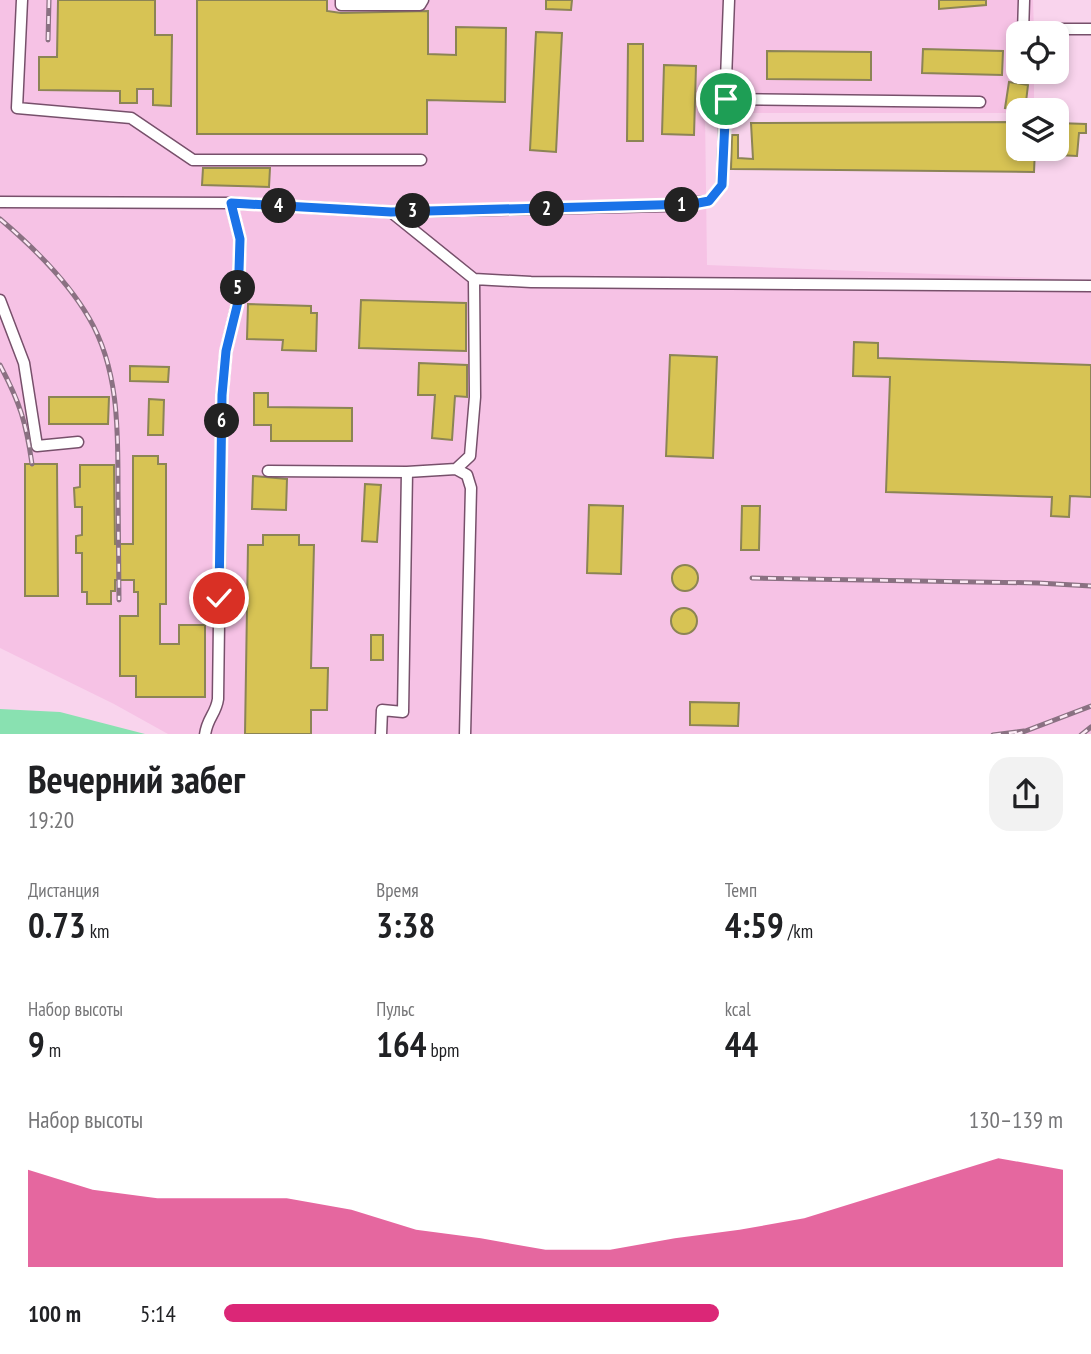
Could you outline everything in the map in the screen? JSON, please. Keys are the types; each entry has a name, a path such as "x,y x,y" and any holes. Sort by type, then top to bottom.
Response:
{"street":[{"path":"22,0 17,108 131,118 193,160 421,160"},
{"path":"341,0 341,5 419,5 423,0"},
{"path":"0,202 231,203 391,212 664,206 709,201 722,185 729,0"},
{"path":"1023,21 1024,0"},
{"path":"1069,29 1091,29"},
{"path":"726,99 980,102"},
{"path":"205,734 207,720 217,710 218,699 222,395 226,351 238,302 240,239 231,203"},
{"path":"391,212 474,279 531,282 1091,286"},
{"path":"456,469 470,456 474,409 474,279"},
{"path":"0,300 24,363 37,446 78,442"},
{"path":"268,471 407,472 456,469 467,475 471,488 466,734"},
{"path":"381,734 382,710 402,712 407,472"}],"shaded area":[{"path":"0,0 1033,0 1034,21 1006,21 1006,84 1034,84 1034,98 1006,98 1006,113 705,113 707,265 1091,280 1091,734 168,734 0,648"}],"green space":[{"path":"0,709 60,712 145,734 0,734"}],"building":[{"path":"58,0 155,0 155,35 172,35 171,106 153,105 153,89 137,89 137,103 120,103 120,91 39,90 39,57 57,57"},
{"path":"197,0 327,0 327,11 341,13 428,11 428,54 456,55 456,27 506,28 505,102 427,100 427,134 197,134"},
{"path":"546,0 572,0 571,10 546,9"},
{"path":"939,0 986,0 986,5 939,9"},
{"path":"536,32 562,33 556,152 530,150"},
{"path":"628,44 643,44 643,141 627,141"},
{"path":"923,49 1003,51 1002,75 922,73"},
{"path":"767,51 871,52 871,80 767,79"},
{"path":"664,65 696,66 694,135 662,134"},
{"path":"1009,84 1028,85 1026,98 1007,98"},
{"path":"1006,122 1006,161 1034,161 1034,172 731,169 732,135 738,135 738,158 753,159 751,123"},
{"path":"1069,123 1086,124 1086,133 1079,133 1077,156 1069,156"},
{"path":"203,168 270,168 269,187 202,185"},
{"path":"361,300 466,303 466,351 359,348"},
{"path":"248,304 311,306 311,313 317,313 316,351 282,350 283,340 247,339"},
{"path":"854,342 878,343 878,358 1091,365 1091,497 1070,496 1069,517 1051,516 1052,497 886,492 890,377 853,376"},
{"path":"670,355 717,357 713,458 666,456"},
{"path":"419,363 467,365 467,397 455,396 452,440 432,438 435,395 418,395"},
{"path":"130,366 169,367 168,382 130,381"},
{"path":"254,393 268,393 268,407 352,408 352,441 271,441 271,425 254,425"},
{"path":"49,397 109,397 108,424 49,424"},
{"path":"149,399 164,400 163,435 148,435"},
{"path":"133,456 158,456 158,464 166,464 166,604 160,604 160,644 179,644 179,625 205,625 205,697 136,697 136,676 120,676 120,616 138,616 138,592 134,592 134,580 115,580 115,591 111,591 111,604 87,604 87,592 82,592 82,553 76,553 76,536 82,535 82,507 75,507 74,488 80,487 80,465 114,465 115,544 133,544"},
{"path":"25,464 57,464 58,596 25,596"},
{"path":"253,476 287,479 286,510 252,509"},
{"path":"365,484 381,485 377,542 362,541"},
{"path":"589,505 623,506 621,574 587,573"},
{"path":"742,506 760,506 759,550 741,550"},
{"path":"263,535 299,535 299,545 314,545 311,668 328,668 327,710 311,710 311,734 245,734 248,545 263,545"},
{"path":"685,565 694,569 698,578 694,587 685,591 676,587 672,578 676,569"},
{"path":"684,608 693,612 697,621 693,630 684,634 675,630 671,621 675,612"},
{"path":"371,635 383,635 383,660 371,660"},
{"path":"690,702 739,703 738,726 690,725"}],"railway":[{"path":"48,40 49,0"},
{"path":"0,219 37,253 70,290 89,318 106,358 117,423 119,600"},
{"path":"0,365 21,413 32,464"},
{"path":"752,578 1091,586"},
{"path":"1018,734 1091,706"},
{"path":"1082,734 1091,727"},
{"path":"1001,734 1024,731"}],"route":[{"path":"219,598 222,395 226,351 238,302 240,239 231,203 391,212 664,206 709,201 722,185 726,99"}]}
